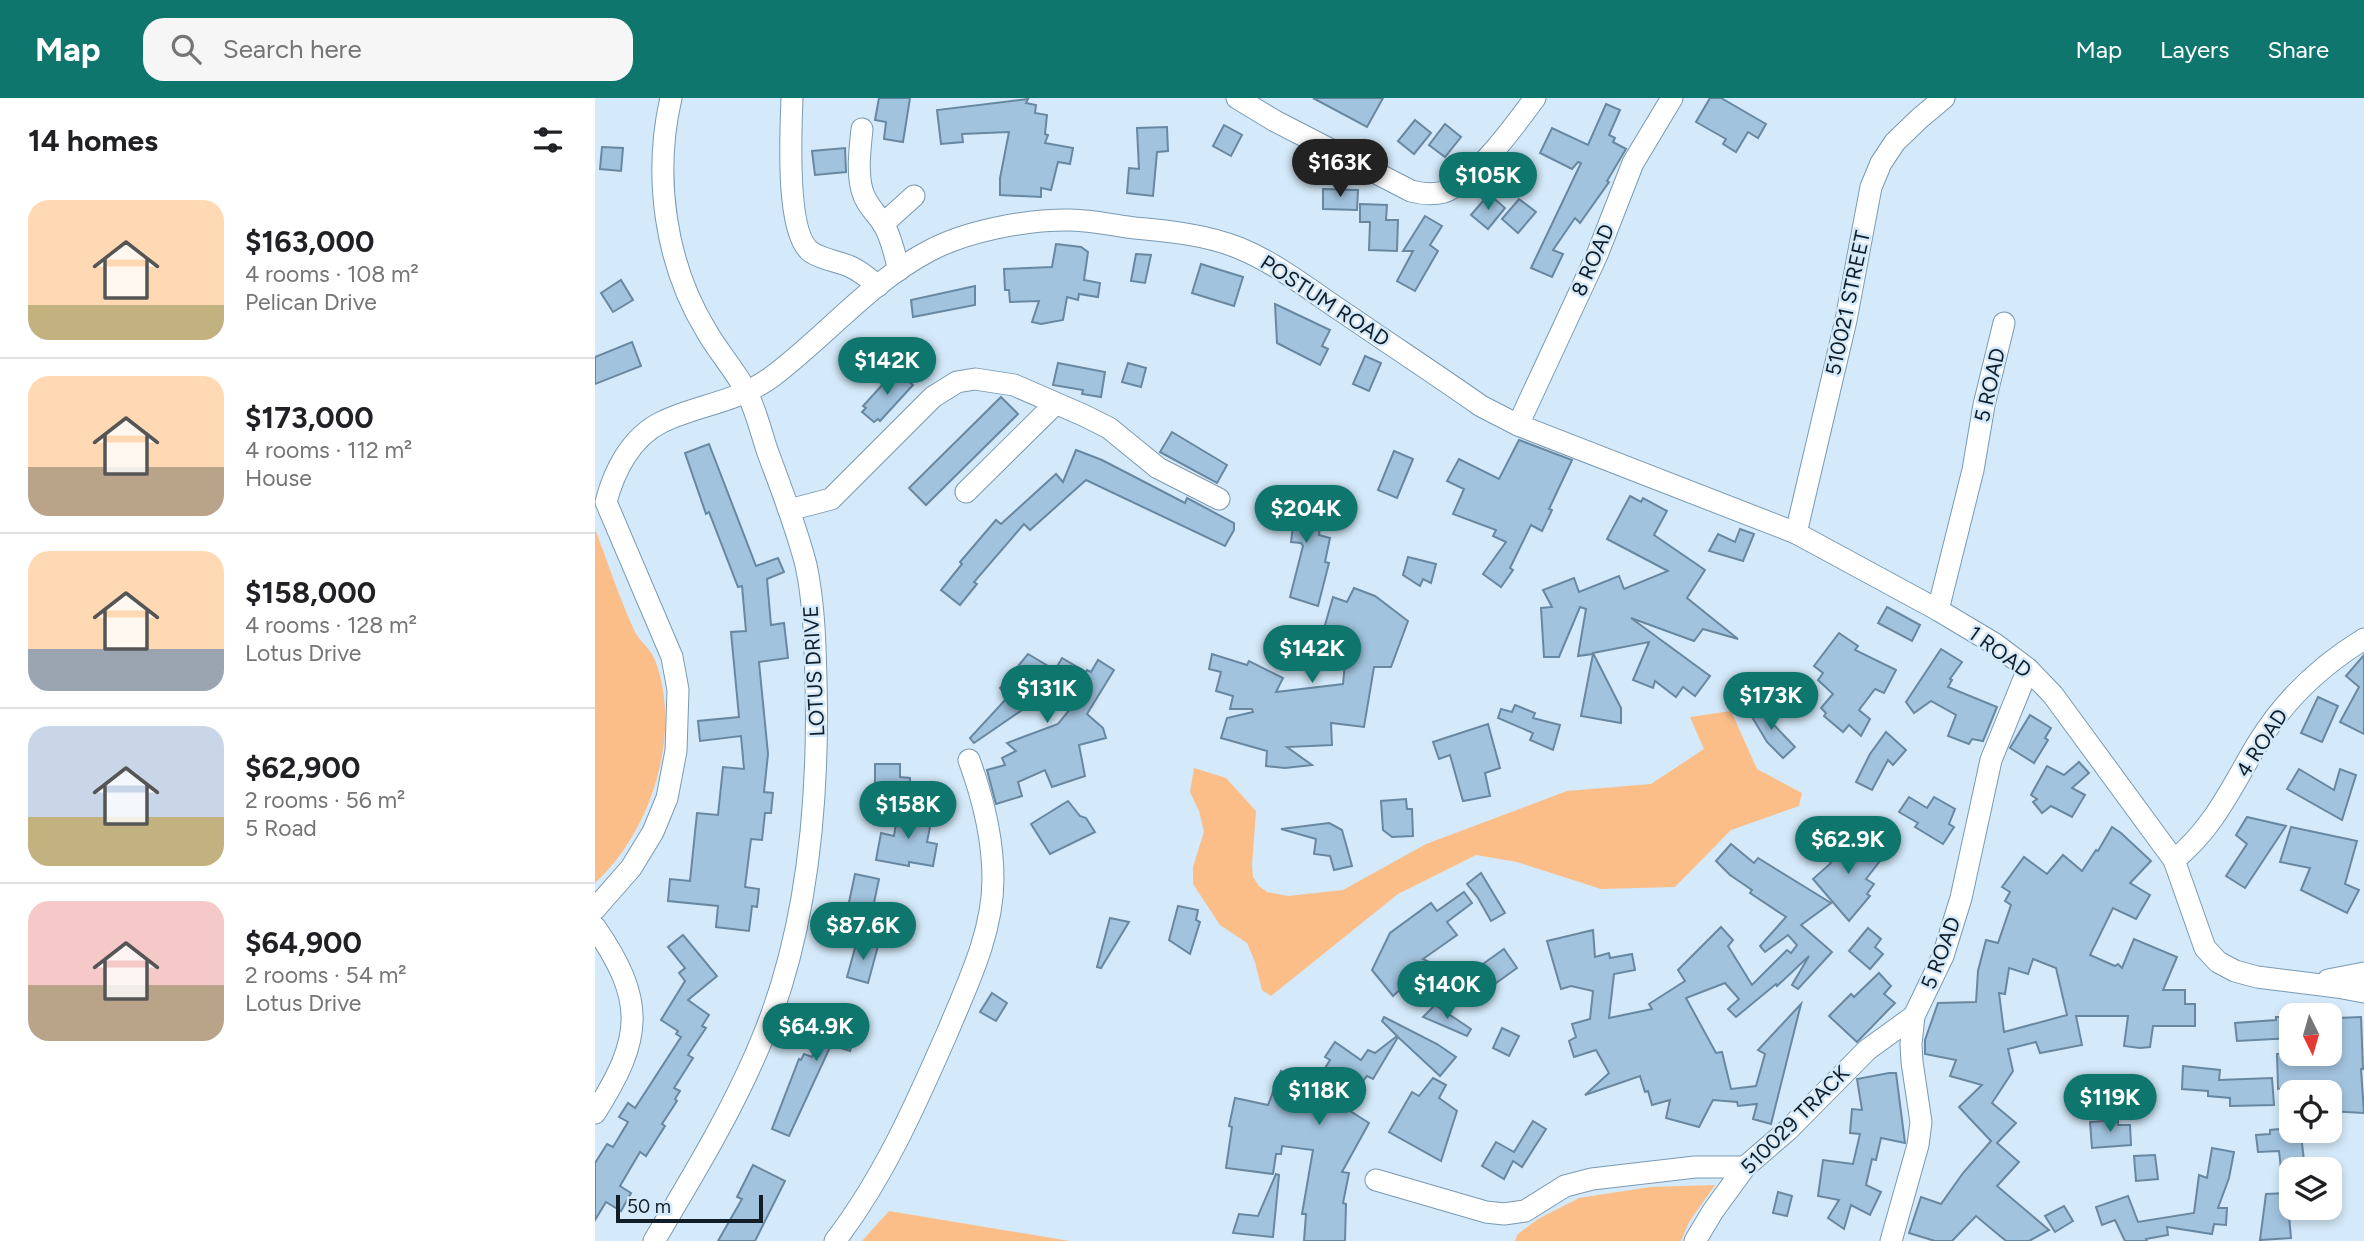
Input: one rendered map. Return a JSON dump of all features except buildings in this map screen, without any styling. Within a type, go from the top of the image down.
[{"type":"street","name":"LOTUS DRIVE","points":[[654,1241],[716,1133],[766,1031],[784,972],[803,893],[818,744],[814,619],[806,567],[789,510],[747,393],[706,331],[683,287],[668,233],[663,178],[671,98]]},
{"type":"street","points":[[792,98],[794,208],[803,244],[819,257],[862,272],[878,286]]},
{"type":"street","points":[[1237,98],[1275,121],[1411,191],[1423,194],[1441,193],[1454,188],[1470,175],[1496,148],[1535,98]]},
{"type":"street","name":"8 ROAD","points":[[1518,425],[1597,255],[1633,163],[1672,98]]},
{"type":"street","name":"510021 STREET","points":[[1796,533],[1846,320],[1871,187],[1881,163],[1895,142],[1944,98]]},
{"type":"street","points":[[862,129],[859,162],[862,189],[869,207],[883,224],[899,270]]},
{"type":"street","points":[[883,224],[914,196]]},
{"type":"street","name":"POSTUM ROAD","points":[[600,503],[626,454],[643,435],[661,422],[747,393],[773,377],[878,286],[931,250],[985,231],[1037,221],[1070,220],[1176,232],[1236,247],[1275,266],[1481,407],[1518,425]]},
{"type":"street","name":"5 ROAD","points":[[1938,610],[1973,470],[1984,405],[2004,323]]},
{"type":"street","points":[[789,510],[831,499],[933,397],[957,382],[975,379],[1014,386],[1109,428],[1158,468],[1219,499]]},
{"type":"street","points":[[966,492],[1055,404]]},
{"type":"street","name":"1 ROAD","points":[[1518,425],[1796,533],[1996,644],[2028,669],[2053,695],[2174,860],[2205,948],[2218,962],[2235,971],[2257,977],[2364,992]]},
{"type":"street","points":[[595,909],[631,868],[653,832],[667,799],[676,751],[678,690],[672,657],[600,503]]},
{"type":"street","name":"4 ROAD","points":[[2174,860],[2191,846],[2221,809],[2259,742],[2294,695],[2319,669],[2364,639]]},
{"type":"street","name":"5 ROAD","points":[[1891,1241],[1920,1134],[1921,1122],[1910,1044],[1914,1016],[1943,956],[1961,898],[1990,760],[2028,669]]},
{"type":"street","points":[[835,1241],[852,1219],[893,1152],[938,1054],[981,948],[988,922],[993,881],[992,856],[980,790],[969,760]]},
{"type":"street","points":[[595,927],[626,980],[632,1000],[633,1021],[627,1054],[613,1085],[595,1113]]},
{"type":"street","points":[[2312,984],[2364,973]]},
{"type":"street","name":"510029 TRACK","points":[[1695,1241],[1745,1167],[1789,1129],[1867,1050],[1914,1016]]},
{"type":"street","points":[[1376,1180],[1486,1212],[1504,1214],[1525,1211],[1565,1186],[1592,1179],[1695,1167],[1745,1167]]},
{"type":"shaded area","points":[[595,529],[634,630],[655,660],[663,688],[665,718],[663,749],[646,809],[615,862],[595,883]]},
{"type":"shaded area","points":[[1731,711],[1757,769],[1802,793],[1799,806],[1731,830],[1675,887],[1601,889],[1517,862],[1476,855],[1398,894],[1271,996],[1262,990],[1247,943],[1220,925],[1193,884],[1193,867],[1204,832],[1199,811],[1190,792],[1194,768],[1226,778],[1256,811],[1253,877],[1267,892],[1288,896],[1343,890],[1426,844],[1567,791],[1651,784],[1704,749],[1690,717]]},
{"type":"shaded area","points":[[1715,1185],[1689,1222],[1681,1241],[1515,1241],[1518,1234],[1538,1219],[1579,1198],[1650,1187]]},
{"type":"shaded area","points":[[889,1211],[1070,1241],[862,1241]]}]
